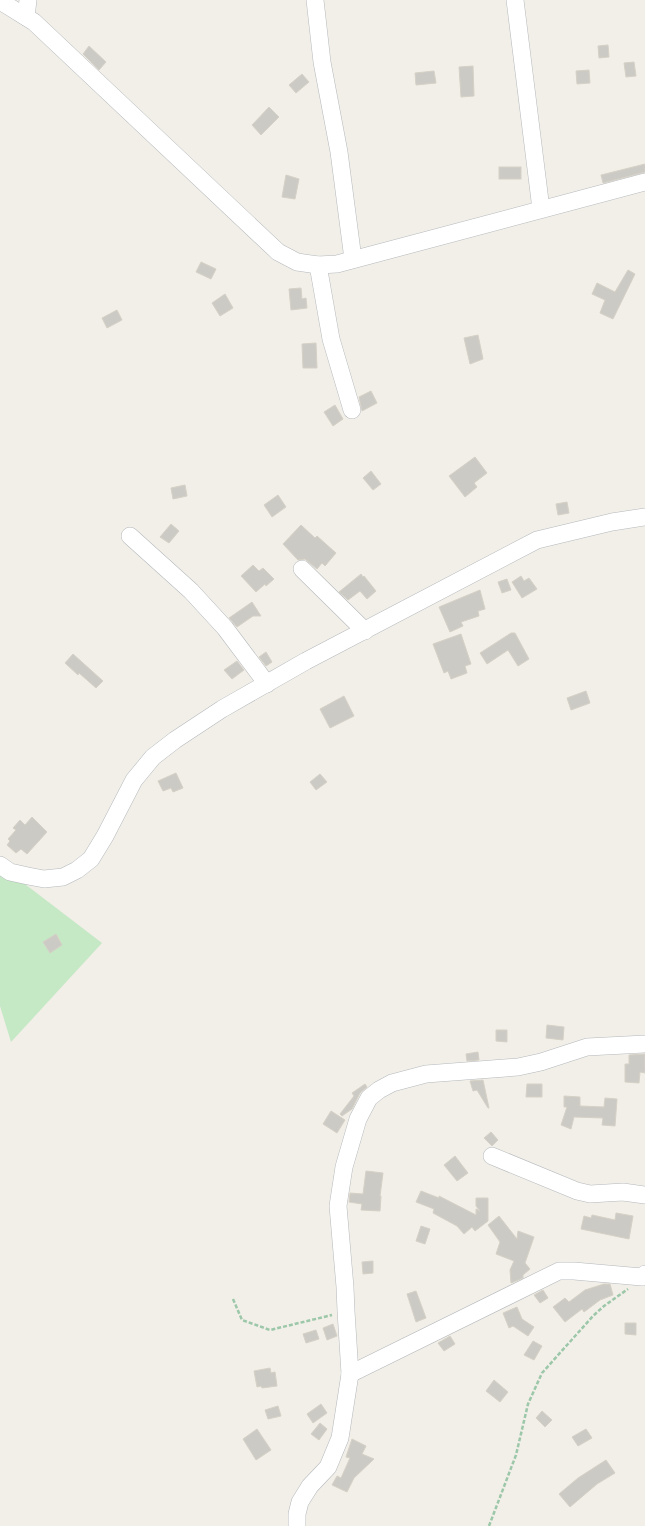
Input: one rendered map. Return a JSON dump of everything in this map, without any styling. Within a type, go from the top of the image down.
[{"type":"street","points":[[26,17],[28,0]]},
{"type":"street","points":[[315,0],[322,62],[339,152],[353,259]]},
{"type":"street","points":[[515,0],[541,209]]},
{"type":"street","points":[[0,1],[34,22],[278,252],[297,262],[318,265],[337,264],[645,182]]},
{"type":"street","points":[[318,265],[331,339],[352,410]]},
{"type":"street","points":[[0,865],[10,872],[44,879],[63,877],[77,870],[91,859],[105,836],[134,780],[153,757],[175,740],[222,709],[306,661],[537,540],[612,522],[645,517]]},
{"type":"street","points":[[130,536],[191,592],[225,628],[267,684]]},
{"type":"street","points":[[302,569],[365,631]]},
{"type":"street","points":[[297,1526],[297,1514],[300,1502],[310,1486],[328,1467],[334,1456],[340,1438],[350,1374],[345,1287],[338,1206],[344,1167],[358,1119],[369,1098],[379,1090],[392,1083],[426,1074],[518,1067],[541,1062],[587,1047],[645,1044]]},
{"type":"street","points":[[492,1156],[577,1191],[590,1194],[623,1192],[645,1195]]},
{"type":"street","points":[[350,1374],[559,1271],[643,1276]]},
{"type":"path","points":[[489,1526],[516,1455],[528,1404],[542,1373],[593,1316],[643,1276]]},
{"type":"path","points":[[232,1299],[242,1320],[270,1330],[317,1320],[346,1311]]},
{"type":"green space","points":[[0,865],[102,943],[11,1042],[0,1006]]},
{"type":"building","points":[[608,45],[609,57],[599,58],[598,46]]},
{"type":"building","points":[[89,46],[106,62],[99,70],[83,54]]},
{"type":"building","points":[[634,62],[636,76],[626,77],[624,63]]},
{"type":"building","points":[[473,66],[474,96],[461,97],[459,67]]},
{"type":"building","points":[[589,70],[590,83],[577,84],[576,71]]},
{"type":"building","points":[[434,71],[436,83],[416,85],[415,73]]},
{"type":"building","points":[[302,74],[309,82],[296,93],[289,85]]},
{"type":"building","points":[[269,107],[279,117],[261,135],[252,125]]},
{"type":"building","points":[[645,164],[645,172],[603,183],[601,175]]},
{"type":"building","points":[[499,167],[521,167],[521,179],[499,179]]},
{"type":"building","points":[[286,175],[299,179],[295,199],[282,197]]},
{"type":"building","points":[[201,262],[216,269],[211,279],[196,272]]},
{"type":"building","points":[[628,270],[635,274],[613,319],[600,313],[605,300],[592,294],[597,283],[615,292]]},
{"type":"building","points":[[301,288],[302,299],[306,298],[307,308],[291,310],[289,289]]},
{"type":"building","points":[[225,294],[233,308],[220,316],[212,303]]},
{"type":"building","points":[[117,310],[122,320],[107,328],[102,318]]},
{"type":"building","points":[[478,335],[483,359],[470,364],[464,338]]},
{"type":"building","points":[[316,343],[317,368],[303,368],[302,344]]},
{"type":"building","points":[[371,391],[377,403],[362,411],[359,397]]},
{"type":"building","points":[[335,405],[343,419],[333,426],[324,412]]},
{"type":"building","points":[[475,457],[487,473],[474,483],[477,487],[465,497],[449,476]]},
{"type":"building","points":[[371,471],[381,484],[373,490],[363,478]]},
{"type":"building","points":[[185,485],[187,496],[173,499],[171,488]]},
{"type":"building","points":[[278,495],[286,507],[272,517],[264,505]]},
{"type":"building","points":[[567,502],[569,513],[558,515],[556,504]]},
{"type":"building","points":[[171,524],[179,531],[169,543],[160,537]]},
{"type":"building","points":[[301,525],[315,538],[317,536],[336,553],[325,566],[322,563],[317,569],[305,559],[298,560],[283,544]]},
{"type":"building","points":[[253,565],[259,571],[263,568],[274,579],[266,586],[265,584],[256,592],[241,576]]},
{"type":"building","points":[[361,574],[376,591],[367,599],[360,591],[348,600],[339,592]]},
{"type":"building","points":[[521,576],[524,581],[529,578],[537,589],[522,598],[512,582]]},
{"type":"building","points":[[507,579],[511,590],[502,593],[498,582]]},
{"type":"building","points":[[480,590],[485,609],[478,611],[479,616],[461,622],[463,626],[450,632],[439,607]]},
{"type":"building","points":[[252,602],[261,616],[253,616],[237,627],[229,618]]},
{"type":"building","points":[[511,633],[515,633],[529,659],[518,666],[508,650],[487,664],[480,653]]},
{"type":"building","points":[[461,634],[471,664],[465,666],[467,673],[451,679],[448,671],[444,673],[433,644]]},
{"type":"building","points":[[266,652],[272,662],[266,666],[259,657]]},
{"type":"building","points":[[73,654],[103,681],[96,688],[65,663]]},
{"type":"building","points":[[237,661],[244,670],[232,679],[224,670]]},
{"type":"building","points":[[586,691],[590,703],[571,710],[567,698]]},
{"type":"building","points":[[344,696],[354,716],[330,728],[320,709]]},
{"type":"building","points":[[176,773],[183,788],[173,792],[171,788],[163,791],[158,781]]},
{"type":"building","points":[[320,774],[327,782],[316,790],[310,782]]},
{"type":"building","points":[[32,817],[47,832],[27,854],[21,849],[16,853],[7,845],[10,841],[8,839],[16,830],[13,828],[20,820],[25,825]]},
{"type":"building","points":[[56,934],[62,945],[50,953],[43,942]]},
{"type":"building","points":[[547,1025],[564,1027],[563,1040],[546,1038]]},
{"type":"building","points":[[496,1030],[507,1030],[507,1042],[496,1041]]},
{"type":"building","points":[[478,1052],[479,1060],[467,1061],[466,1054]]},
{"type":"building","points":[[645,1054],[645,1073],[640,1072],[639,1083],[625,1082],[625,1064],[629,1064],[629,1055]]},
{"type":"building","points":[[483,1080],[489,1108],[477,1090],[473,1091],[470,1081]]},
{"type":"building","points":[[365,1084],[367,1087],[360,1093],[352,1109],[342,1116],[340,1114],[354,1096],[352,1093]]},
{"type":"building","points":[[527,1084],[542,1084],[542,1097],[526,1097]]},
{"type":"building","points":[[564,1096],[580,1097],[580,1106],[604,1107],[605,1098],[617,1099],[615,1126],[602,1125],[603,1118],[574,1117],[571,1129],[561,1125],[567,1107],[564,1107]]},
{"type":"building","points":[[331,1111],[345,1120],[337,1133],[323,1124]]},
{"type":"building","points":[[491,1132],[498,1140],[492,1146],[484,1138]]},
{"type":"building","points":[[455,1156],[468,1173],[457,1181],[444,1165]]},
{"type":"building","points":[[366,1171],[383,1173],[380,1211],[361,1210],[362,1204],[349,1202],[350,1193],[363,1194]]},
{"type":"building","points":[[421,1191],[439,1198],[439,1196],[476,1215],[476,1209],[480,1211],[476,1206],[476,1198],[488,1198],[488,1221],[475,1231],[472,1227],[464,1234],[457,1226],[433,1213],[434,1209],[416,1202]]},
{"type":"building","points":[[616,1213],[633,1216],[629,1239],[581,1229],[584,1216],[591,1218],[592,1215],[615,1220]]},
{"type":"building","points":[[499,1216],[517,1239],[518,1231],[534,1237],[525,1263],[530,1269],[523,1275],[523,1278],[511,1283],[510,1270],[514,1261],[496,1254],[500,1242],[488,1225]]},
{"type":"building","points":[[421,1226],[430,1229],[425,1244],[416,1241]]},
{"type":"building","points":[[373,1261],[373,1273],[363,1274],[362,1262]]},
{"type":"building","points":[[604,1284],[610,1284],[613,1295],[600,1300],[584,1312],[582,1309],[565,1322],[553,1307],[565,1298],[569,1302],[585,1290]]},
{"type":"building","points":[[543,1290],[548,1298],[540,1303],[534,1295]]},
{"type":"building","points":[[416,1291],[426,1318],[416,1322],[407,1294]]},
{"type":"building","points":[[517,1307],[522,1319],[534,1327],[528,1336],[513,1326],[509,1328],[503,1313]]},
{"type":"building","points":[[625,1323],[636,1323],[636,1335],[625,1334]]},
{"type":"building","points":[[333,1324],[337,1336],[327,1340],[323,1328]]},
{"type":"building","points":[[316,1330],[319,1339],[306,1343],[303,1334]]},
{"type":"building","points":[[450,1336],[455,1344],[444,1351],[438,1343]]},
{"type":"building","points":[[533,1341],[542,1346],[534,1360],[524,1355]]},
{"type":"building","points":[[270,1368],[271,1373],[275,1372],[277,1386],[262,1388],[261,1386],[257,1387],[254,1371]]},
{"type":"building","points":[[494,1380],[508,1392],[500,1402],[486,1391]]},
{"type":"building","points":[[321,1404],[327,1413],[313,1423],[307,1414]]},
{"type":"building","points":[[278,1406],[281,1416],[268,1419],[265,1410]]},
{"type":"building","points":[[542,1411],[552,1420],[545,1427],[536,1418]]},
{"type":"building","points":[[320,1423],[327,1429],[319,1440],[311,1434]]},
{"type":"building","points":[[257,1429],[271,1450],[256,1460],[243,1439]]},
{"type":"building","points":[[586,1429],[592,1438],[578,1446],[572,1437]]},
{"type":"building","points":[[352,1439],[366,1446],[362,1454],[374,1459],[354,1478],[347,1492],[332,1485],[337,1476],[341,1478],[350,1458],[346,1457]]},
{"type":"building","points":[[606,1460],[615,1473],[597,1484],[570,1507],[559,1494],[578,1478]]}]
